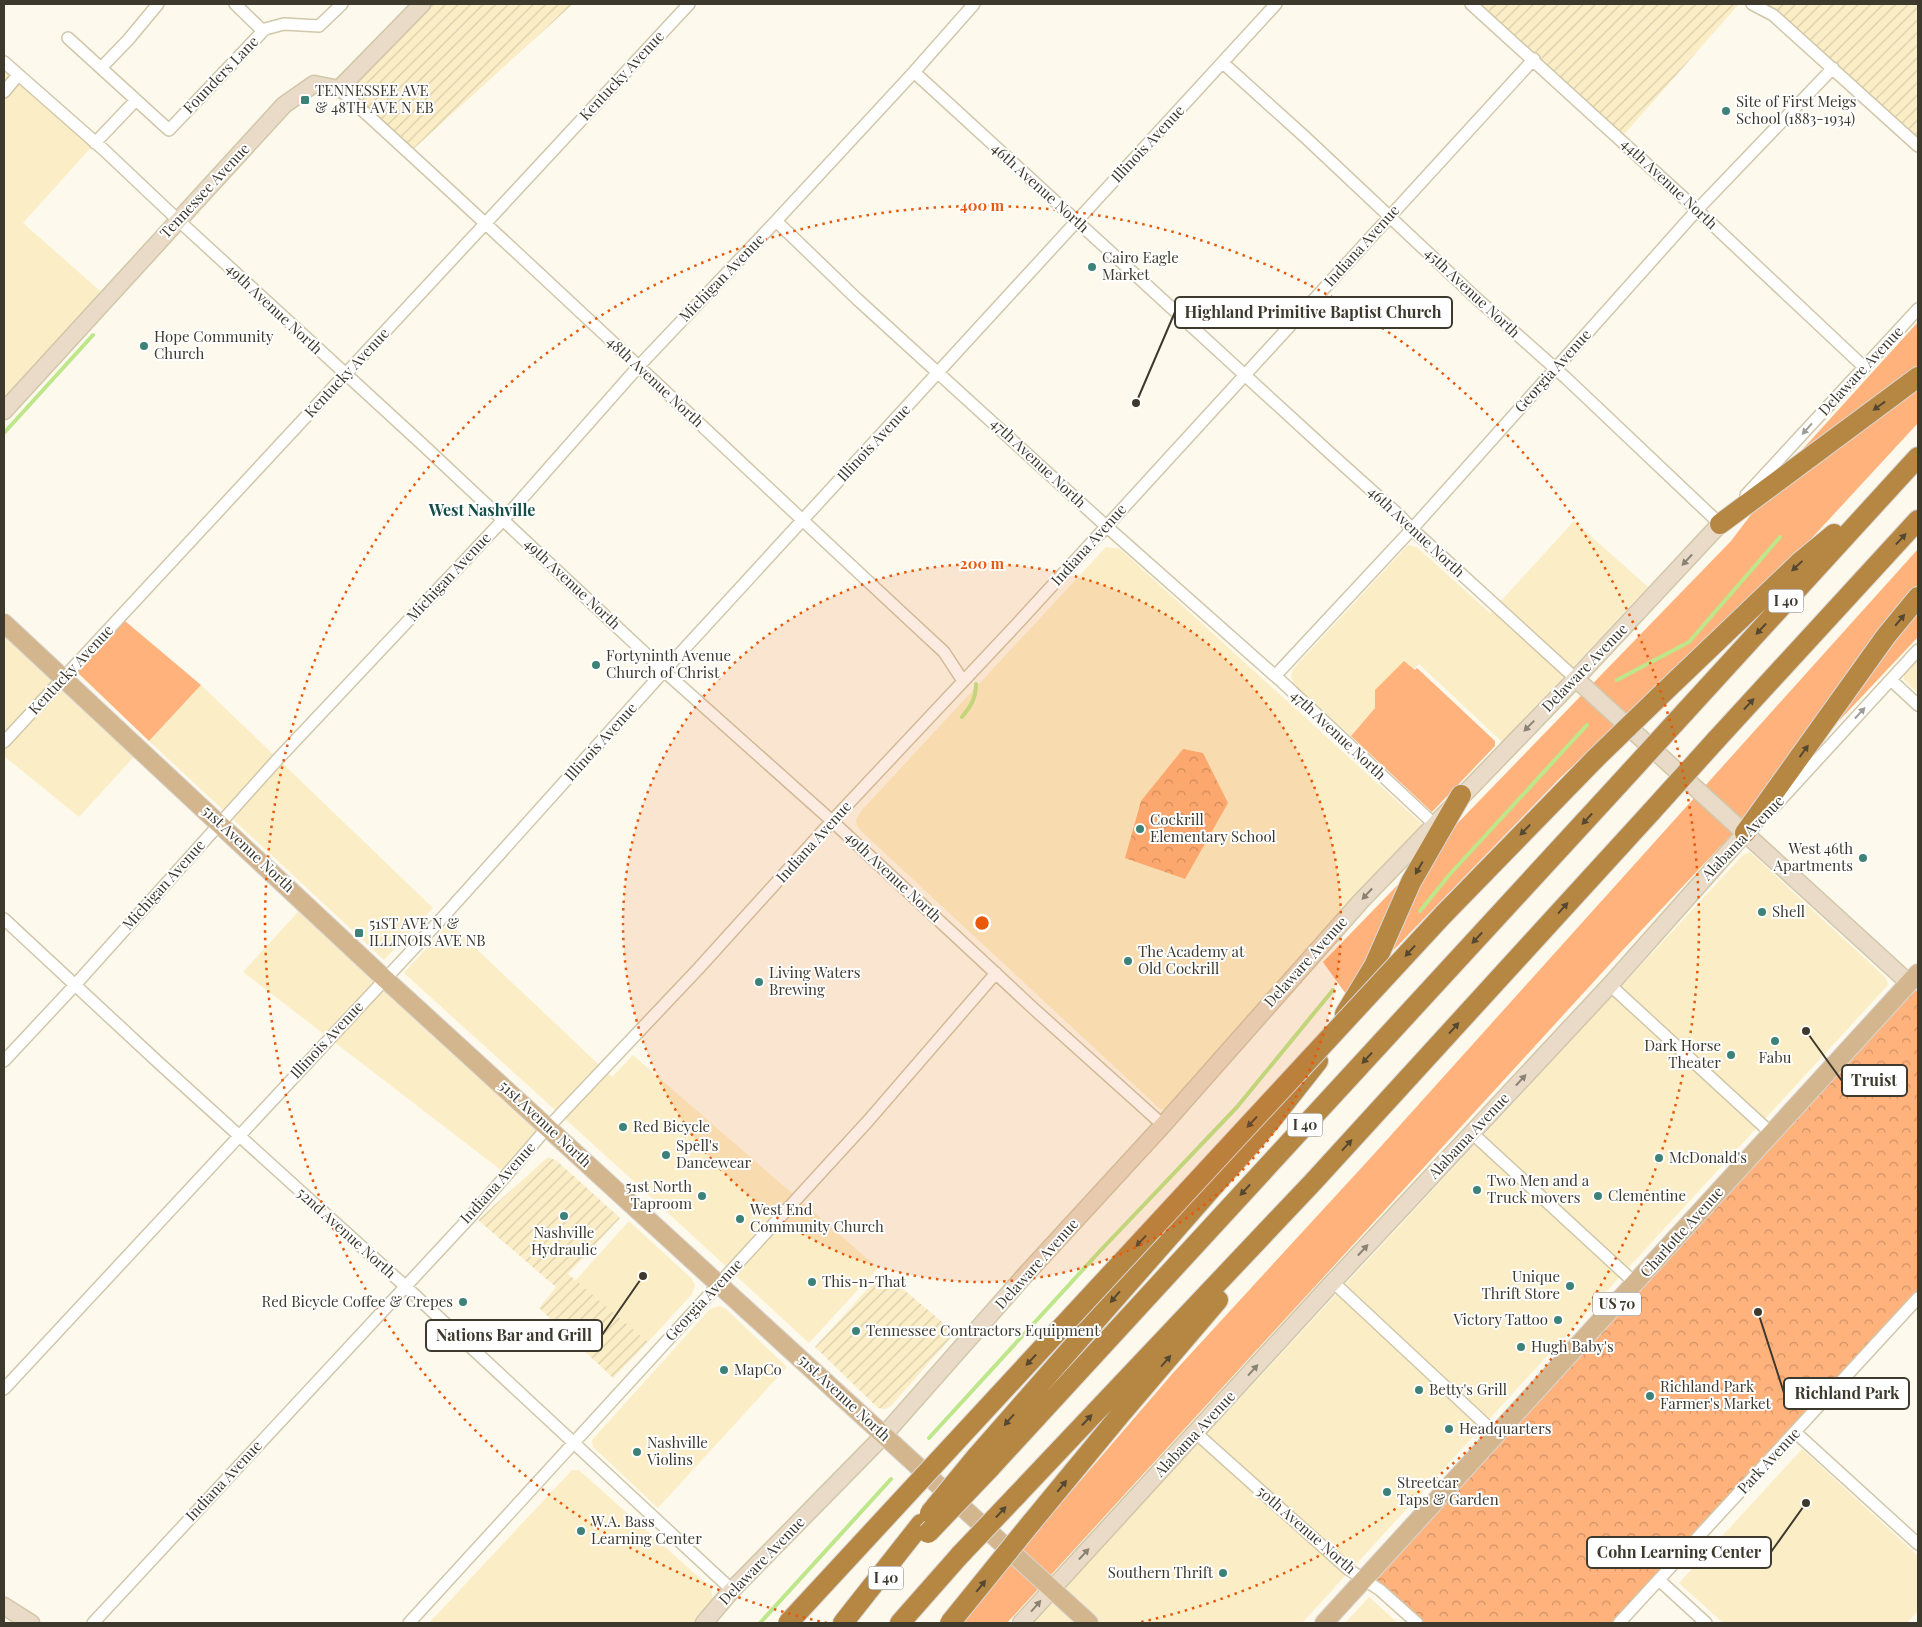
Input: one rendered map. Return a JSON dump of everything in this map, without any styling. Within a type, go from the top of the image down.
[{"type":"highway","points":[[1720,524],[1918,377]]},
{"type":"highway","name":"I 40","points":[[844,1623],[983,1462],[1620,783],[1918,458]]},
{"type":"highway","points":[[788,1623],[1443,915],[1596,758],[1800,562],[1888,490]]},
{"type":"highway","name":"I 40","points":[[900,1623],[960,1555],[1314,1181],[1918,520]]},
{"type":"highway","points":[[1745,833],[1886,636],[1918,597]]},
{"type":"highway","points":[[983,1462],[1270,1122],[1315,1065],[1374,966],[1411,882],[1462,796]]},
{"type":"highway","points":[[950,1623],[1314,1181]]},
{"type":"main road","points":[[339,89],[416,6]]},
{"type":"main road","name":"Tennessee Avenue","points":[[4,411],[284,104],[314,84],[339,89]]},
{"type":"main road","name":"Delaware Avenue","points":[[704,1623],[732,1590],[884,1435],[1027,1273],[1163,1125],[1298,970],[1434,824],[1576,679],[1720,524]]},
{"type":"main road","name":"51st Avenue North","points":[[4,623],[384,978],[1089,1623]]},
{"type":"main road","name":"46th Avenue North","points":[[1576,679],[1745,833],[1915,982]]},
{"type":"main road","name":"Alabama Avenue","points":[[1021,1623],[1333,1282],[1610,985],[1745,833]]},
{"type":"main road","name":"Charlotte Avenue","points":[[1324,1623],[1771,1133],[1915,982]]},
{"type":"main road","points":[[4,1606],[31,1623]]},
{"type":"street","points":[[101,68],[128,40],[158,4]]},
{"type":"street","points":[[235,4],[263,32]]},
{"type":"street","name":"Founders Lane","points":[[68,38],[169,130],[263,32],[284,24],[319,26],[342,4]]},
{"type":"street","name":"Kentucky Avenue","points":[[4,742],[689,4]]},
{"type":"street","name":"Michigan Avenue","points":[[4,1061],[220,823],[503,520],[638,367],[914,72],[974,4]]},
{"type":"street","name":"Illinois Avenue","points":[[4,1389],[384,978],[443,917],[664,670],[1276,4]]},
{"type":"street","name":"44th Avenue North","points":[[1471,4],[1534,59],[1864,367]]},
{"type":"street","points":[[1752,4],[1773,15],[1918,146]]},
{"type":"street","name":"Indiana Avenue","points":[[93,1623],[472,1215],[548,1128],[748,915],[832,821],[1106,526],[1534,59]]},
{"type":"street","name":"49th Avenue North","points":[[4,62],[95,142],[664,670],[832,821],[996,974],[1163,1125]]},
{"type":"street","name":"45th Avenue North","points":[[1223,63],[1390,216],[1475,297],[1555,368],[1720,524]]},
{"type":"street","name":"Georgia Avenue","points":[[1274,676],[1412,529],[1697,210],[1833,68]]},
{"type":"street","name":"46th Avenue North","points":[[914,72],[1576,679]]},
{"type":"street","points":[[4,92],[18,75]]},
{"type":"street","name":"48th Avenue North","points":[[339,89],[486,223],[944,652],[963,681]]},
{"type":"street","points":[[95,142],[136,100]]},
{"type":"street","name":"47th Avenue North","points":[[776,221],[858,299],[1106,526],[1274,676],[1434,824]]},
{"type":"street","name":"Delaware Avenue","points":[[1720,524],[1918,310]]},
{"type":"street","name":"Alabama Avenue","points":[[1745,833],[1767,815],[1918,650]]},
{"type":"street","points":[[1891,680],[1918,705]]},
{"type":"street","name":"52nd Avenue North","points":[[4,919],[405,1286],[732,1590]]},
{"type":"street","name":"Georgia Avenue","points":[[409,1623],[868,1121],[971,1000],[996,974]]},
{"type":"street","points":[[1610,985],[1771,1133]]},
{"type":"street","points":[[1472,1132],[1636,1283]]},
{"type":"street","points":[[1333,1282],[1497,1435]]},
{"type":"street","name":"Park Avenue","points":[[1619,1623],[1918,1298]]},
{"type":"street","points":[[1795,1432],[1918,1544]]},
{"type":"street","name":"50th Avenue North","points":[[1196,1433],[1348,1569],[1380,1590],[1418,1623]]},
{"type":"street","points":[[1659,1580],[1706,1623]]},
{"type":"shaded area","points":[[416,4],[573,4],[409,153],[339,89]]},
{"type":"shaded area","points":[[1472,4],[1739,4],[1620,139]]},
{"type":"shaded area","points":[[1749,4],[1918,4],[1918,146],[1833,68]]},
{"type":"shaded area","points":[[4,69],[95,143],[23,223],[107,297],[4,409]]},
{"type":"shaded area","points":[[1574,521],[1648,587],[1502,742],[1419,664],[1375,708],[1351,736],[1294,685],[1291,676],[1293,669],[1408,545],[1417,547],[1490,613]]},
{"type":"shaded area","name":"Cockrill Elementary School","points":[[1106,547],[1120,549],[1422,825],[1169,1107],[1161,1110],[862,832],[857,826],[856,820],[861,811]]},
{"type":"shaded area","points":[[4,625],[141,749],[79,817],[4,756]]},
{"type":"shaded area","points":[[1918,657],[1918,693],[1904,680],[1904,673]]},
{"type":"shaded area","points":[[201,685],[433,908],[384,960],[149,741]]},
{"type":"shaded area","points":[[1750,852],[1886,978],[1888,985],[1302,1623],[1032,1623],[1743,855]]},
{"type":"shaded area","points":[[306,903],[548,1127],[506,1174],[243,972]]},
{"type":"shaded area","points":[[449,923],[612,1077],[633,1055],[878,1268],[809,1343],[404,973]]},
{"type":"shaded area","points":[[548,1157],[557,1161],[620,1218],[568,1274],[648,1342],[613,1378],[539,1308],[556,1287],[478,1220]]},
{"type":"shaded area","points":[[629,1221],[691,1278],[695,1285],[692,1294],[648,1342],[575,1281]]},
{"type":"shaded area","points":[[883,1272],[955,1333],[891,1406],[885,1409],[878,1408],[815,1347]]},
{"type":"shaded area","points":[[720,1306],[726,1309],[787,1367],[658,1508],[593,1447],[592,1440],[710,1309]]},
{"type":"shaded area","points":[[1802,1449],[1918,1556],[1918,1611],[1907,1623],[1723,1623],[1679,1583]]},
{"type":"shaded area","name":"W.A. Bass Learning Center","points":[[572,1470],[579,1470],[711,1588],[713,1601],[694,1623],[429,1623]]},
{"type":"shaded area","points":[[1369,1597],[1398,1623],[1345,1623]]},
{"type":"green space","points":[[1918,322],[1918,423],[1786,566],[1562,776],[1348,997],[1323,962],[1731,541],[1791,462]]},
{"type":"green space","points":[[1918,549],[1918,637],[1620,953],[1007,1623],[958,1623],[1173,1373],[1375,1153]]},
{"type":"green space","points":[[125,621],[201,685],[149,741],[77,672]]},
{"type":"green space","points":[[1404,661],[1415,670],[1417,668],[1495,741],[1495,746],[1432,812],[1351,736],[1375,708],[1375,690]]},
{"type":"green space","points":[[1183,749],[1203,753],[1228,803],[1185,879],[1125,858],[1141,801]]},
{"type":"green space","points":[[1909,983],[1918,992],[1918,1298],[1619,1623],[1417,1623],[1364,1579]]},
{"type":"waterway","points":[[4,433],[93,335]]},
{"type":"waterway","points":[[1617,680],[1689,642],[1780,537]]},
{"type":"waterway","points":[[962,717],[972,702],[976,684]]},
{"type":"waterway","points":[[1420,911],[1450,874],[1587,725]]},
{"type":"waterway","points":[[929,1438],[1100,1251],[1237,1107],[1333,990]]},
{"type":"waterway","points":[[760,1623],[891,1479]]},
{"type":"place","name":"TENNESSEE AVE & 48TH AVE N EB","points":[[305,100]]},
{"type":"place","name":"Site of First Meigs School (1883-1934)","points":[[1726,111]]},
{"type":"place","name":"Cairo Eagle Market","points":[[1092,267]]},
{"type":"place","name":"Hope Community Church","points":[[144,346]]},
{"type":"place","name":"Highland Primitive Baptist Church","points":[[1136,403]]},
{"type":"place","name":"Fortyninth Avenue Church of Christ","points":[[596,665]]},
{"type":"place","name":"Cockrill Elementary School","points":[[1140,829]]},
{"type":"place","name":"West 46th Apartments","points":[[1863,858]]},
{"type":"place","name":"Shell","points":[[1762,912]]},
{"type":"place","name":"51ST AVE N & ILLINOIS AVE NB","points":[[359,933]]},
{"type":"place","name":"The Academy at Old Cockrill","points":[[1128,961]]},
{"type":"place","name":"Living Waters Brewing","points":[[759,982]]},
{"type":"place","name":"Truist","points":[[1806,1031]]},
{"type":"place","name":"Fabu","points":[[1775,1041]]},
{"type":"place","name":"Dark Horse Theater","points":[[1731,1055]]},
{"type":"place","name":"Red Bicycle","points":[[623,1127]]},
{"type":"place","name":"Spell's Dancewear","points":[[666,1155]]},
{"type":"place","name":"McDonald's","points":[[1659,1158]]},
{"type":"place","name":"Two Men and a Truck movers","points":[[1477,1190]]},
{"type":"place","name":"51st North Taproom","points":[[702,1196]]},
{"type":"place","name":"Clementine","points":[[1598,1196]]},
{"type":"place","name":"Nashville Hydraulic","points":[[564,1216]]},
{"type":"place","name":"West End Community Church","points":[[740,1219]]},
{"type":"place","name":"Nations Bar and Grill","points":[[643,1276]]},
{"type":"place","name":"This-n-That","points":[[812,1282]]},
{"type":"place","name":"Unique Thrift Store","points":[[1570,1286]]},
{"type":"place","name":"Red Bicycle Coffee & Crepes","points":[[463,1302]]},
{"type":"place","name":"Richland Park","points":[[1758,1312]]},
{"type":"place","name":"Victory Tattoo","points":[[1558,1320]]},
{"type":"place","name":"Tennessee Contractors Equipment","points":[[856,1331]]},
{"type":"place","name":"Hugh Baby's","points":[[1521,1347]]},
{"type":"place","name":"MapCo","points":[[724,1370]]},
{"type":"place","name":"Betty's Grill","points":[[1419,1390]]},
{"type":"place","name":"Richland Park Farmer's Market","points":[[1650,1396]]},
{"type":"place","name":"Headquarters","points":[[1449,1429]]},
{"type":"place","name":"Nashville Violins","points":[[637,1452]]},
{"type":"place","name":"Streetcar Taps & Garden","points":[[1387,1492]]},
{"type":"place","name":"Cohn Learning Center","points":[[1806,1503]]},
{"type":"place","name":"W.A. Bass Learning Center","points":[[581,1531]]},
{"type":"place","name":"Southern Thrift","points":[[1223,1573]]},
{"type":"district","name":"West Nashville","points":[[482,510]]}]
